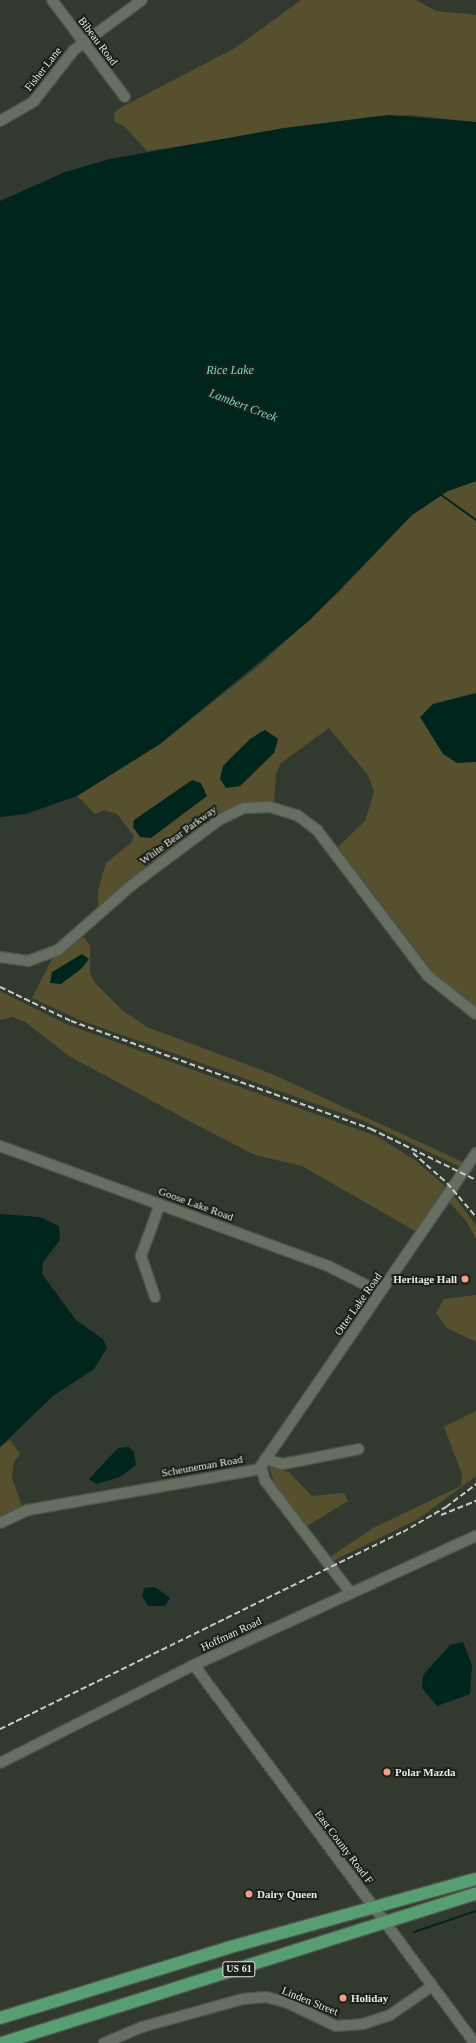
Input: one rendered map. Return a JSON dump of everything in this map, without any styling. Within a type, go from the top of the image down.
[{"type":"main road","name":"US 61","points":[[0,2018],[372,1906],[476,1879]]},
{"type":"main road","name":"US 61","points":[[2,2043],[476,1894]]},
{"type":"street","name":"Bibeau Road","points":[[52,0],[125,97]]},
{"type":"street","name":"Fisher Lane","points":[[0,121],[43,93],[62,63],[84,43],[142,0]]},
{"type":"street","name":"White Bear Parkway","points":[[0,957],[28,961],[58,950],[136,882],[218,820],[244,808],[270,807],[295,814],[317,830],[428,976],[476,1014]]},
{"type":"street","name":"Goose Lake Road","points":[[0,1146],[328,1266],[380,1292]]},
{"type":"street","name":"Otter Lake Road","points":[[260,1469],[265,1459],[476,1153]]},
{"type":"street","points":[[155,1297],[141,1256],[160,1204]]},
{"type":"street","points":[[265,1459],[282,1464],[359,1449]]},
{"type":"street","points":[[260,1469],[265,1481],[350,1592]]},
{"type":"street","name":"Scheuneman Road","points":[[0,1523],[28,1510],[260,1469]]},
{"type":"street","name":"Hoffman Road","points":[[0,1763],[194,1665],[350,1592],[476,1536]]},
{"type":"street","name":"East County Road F","points":[[194,1665],[475,2043]]},
{"type":"street","name":"Linden Street","points":[[104,2043],[142,2026],[243,1999],[266,1997],[288,2003],[336,2026],[363,2024],[390,2015],[432,1986]]},
{"type":"shaded area","points":[[301,0],[416,0],[436,11],[476,15],[476,122],[412,115],[368,117],[147,151],[124,126],[115,122],[114,114],[118,109],[235,48]]},
{"type":"shaded area","points":[[476,481],[476,1007],[433,972],[338,847],[365,821],[374,792],[368,775],[329,728],[281,763],[276,774],[274,802],[247,802],[218,813],[132,878],[98,908],[98,891],[106,863],[132,842],[134,836],[117,814],[104,810],[95,814],[77,796],[160,744],[262,663],[339,592],[412,515],[448,491]],"holes":[[[261,731],[277,737],[274,753],[220,773],[231,757]]]},
{"type":"shaded area","points":[[84,937],[90,946],[90,973],[95,983],[122,1010],[147,1027],[272,1074],[463,1162],[460,1167],[364,1121],[80,1020],[32,998],[52,959]]},
{"type":"shaded area","points":[[0,991],[66,1024],[376,1136],[415,1160],[446,1187],[415,1231],[302,1166],[255,1155],[195,1124],[69,1056],[25,1022],[13,1017],[0,1020]]},
{"type":"shaded area","points":[[454,1196],[476,1225],[476,1239],[467,1222],[449,1202]]},
{"type":"shaded area","points":[[476,1295],[476,1342],[447,1328],[436,1313],[444,1299]]},
{"type":"shaded area","points":[[476,1411],[476,1476],[418,1519],[333,1561],[330,1557],[373,1528],[461,1486],[462,1474],[444,1427]]},
{"type":"shaded area","points":[[10,1440],[20,1454],[14,1462],[12,1477],[23,1510],[0,1518],[0,1447]]},
{"type":"shaded area","points":[[269,1467],[289,1472],[312,1496],[344,1493],[348,1501],[307,1526],[274,1483]]},
{"type":"water","name":"Rice Lake","points":[[389,115],[476,122],[476,481],[448,491],[412,515],[310,620],[160,744],[77,796],[26,814],[0,817],[0,201],[65,172],[110,159],[284,128]]},
{"type":"water","points":[[476,693],[476,762],[457,763],[443,754],[420,717],[433,704]]},
{"type":"water","points":[[265,730],[278,739],[274,753],[240,786],[226,788],[220,779],[223,766],[250,739]]},
{"type":"water","points":[[192,780],[201,783],[207,796],[151,838],[140,837],[133,827],[134,820]]},
{"type":"water","points":[[82,954],[89,959],[81,969],[61,984],[50,983],[52,972]]},
{"type":"water","points":[[0,1214],[40,1217],[59,1226],[60,1240],[43,1262],[42,1274],[76,1320],[103,1339],[107,1348],[94,1369],[53,1396],[0,1447]]},
{"type":"water","points":[[129,1447],[134,1452],[136,1465],[120,1477],[96,1484],[89,1479],[118,1448]]},
{"type":"water","points":[[155,1587],[170,1598],[165,1606],[148,1606],[142,1596],[144,1588]]},
{"type":"water","points":[[463,1642],[472,1665],[470,1694],[437,1706],[422,1688],[423,1675],[450,1645]]},
{"type":"waterway","name":"Lambert Creek","points":[[440,494],[476,520]]},
{"type":"waterway","points":[[414,1932],[476,1911]]},
{"type":"railway","points":[[0,987],[71,1021],[371,1129],[476,1180]]},
{"type":"railway","points":[[413,1153],[447,1183],[476,1217]]},
{"type":"railway","points":[[0,1729],[403,1532],[446,1507],[476,1484]]},
{"type":"railway","points":[[441,1515],[476,1501]]},
{"type":"place","name":"Heritage Hall","points":[[465,1279]]},
{"type":"place","name":"Polar Mazda","points":[[387,1772]]},
{"type":"place","name":"Dairy Queen","points":[[249,1894]]},
{"type":"place","name":"Holiday","points":[[343,1998]]}]
